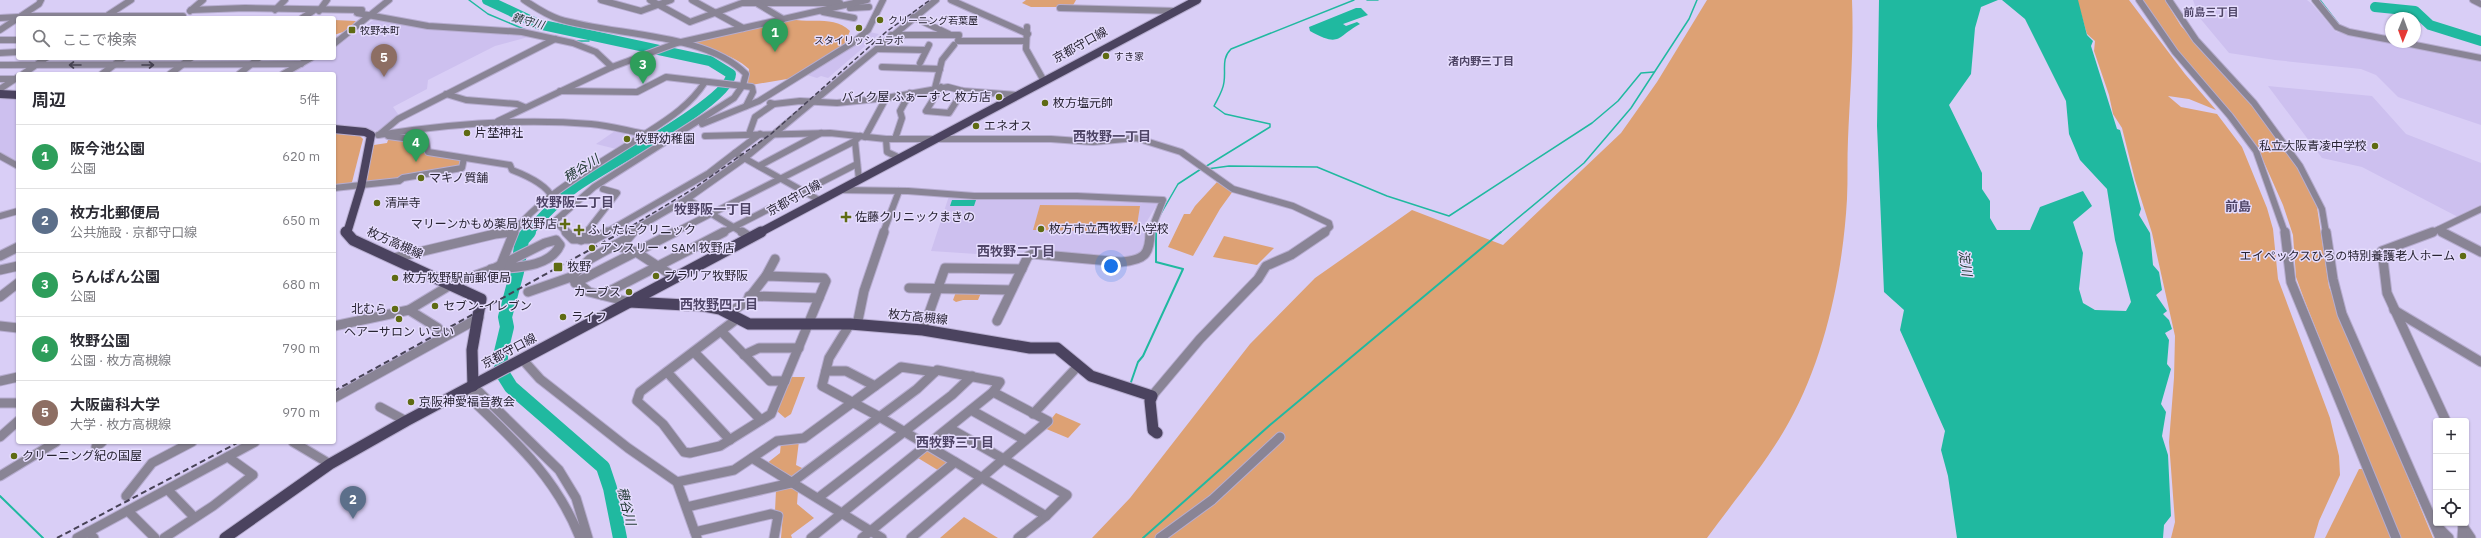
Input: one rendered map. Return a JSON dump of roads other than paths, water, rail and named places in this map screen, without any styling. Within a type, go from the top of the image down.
[{"type":"main road","name":"京都守口線","points":[[225,538],[330,464],[406,421],[1197,0]]},
{"type":"main road","points":[[0,94],[16,95]]},
{"type":"main road","points":[[336,129],[375,135]]},
{"type":"main road","name":"枚方高槻線","points":[[375,135],[361,187],[346,232],[354,240],[452,284],[481,299],[479,318],[472,350],[473,386]]},
{"type":"main road","name":"枚方高槻線","points":[[630,302],[704,306],[728,313],[749,324],[854,325],[923,330],[1030,348],[1057,348],[1064,351],[1078,366],[1091,376],[1152,396]]},
{"type":"main road","points":[[1152,396],[1150,401],[1153,430],[1157,433]]},
{"type":"street","points":[[21,16],[39,4],[42,0]]},
{"type":"street","points":[[107,16],[131,0]]},
{"type":"street","points":[[182,16],[203,0]]},
{"type":"street","points":[[275,10],[285,0]]},
{"type":"street","points":[[306,16],[316,11],[327,0]]},
{"type":"street","points":[[336,43],[373,15],[390,0]]},
{"type":"street","points":[[524,0],[546,15],[562,20],[620,30],[677,43],[738,64],[746,74],[743,85],[734,98],[720,109],[616,172],[576,201],[555,221],[572,239],[594,239],[655,207],[735,153],[760,134]]},
{"type":"street","points":[[601,0],[635,11],[671,0]]},
{"type":"street","points":[[650,0],[690,22],[742,3],[855,3]]},
{"type":"street","points":[[692,0],[743,28]]},
{"type":"street","points":[[498,121],[559,90],[612,67],[677,43],[867,0]]},
{"type":"street","points":[[375,135],[450,124],[498,121],[593,124],[672,137],[759,101],[862,36],[868,30],[883,0]]},
{"type":"street","points":[[573,280],[590,259],[628,238],[637,228],[687,199],[745,158],[814,103],[877,49],[891,34],[936,0]]},
{"type":"street","points":[[951,0],[1028,30],[1026,42],[1028,53],[1044,81]]},
{"type":"street","points":[[1077,8],[1079,0]]},
{"type":"street","points":[[2139,0],[2175,52],[2230,116],[2256,151],[2285,229],[2291,282],[2396,538]]},
{"type":"street","points":[[2169,0],[2196,40],[2254,103],[2300,166],[2313,188],[2322,209],[2333,279],[2342,314],[2433,522]]},
{"type":"street","points":[[2315,0],[2337,27],[2349,32],[2385,39]]},
{"type":"street","points":[[2473,0],[2481,4]]},
{"type":"street","points":[[757,3],[783,19]]},
{"type":"street","points":[[838,7],[869,7]]},
{"type":"street","points":[[1060,8],[1137,7],[1176,11]]},
{"type":"street","points":[[191,10],[316,11],[379,9]]},
{"type":"street","points":[[358,10],[357,13],[428,26],[511,31],[574,43],[596,52],[612,67]]},
{"type":"street","points":[[816,12],[854,18]]},
{"type":"street","points":[[0,18],[16,17]]},
{"type":"street","points":[[913,17],[951,35]]},
{"type":"street","points":[[0,30],[16,20]]},
{"type":"street","points":[[891,34],[959,35],[958,41],[1026,42]]},
{"type":"street","points":[[375,135],[398,120],[446,94],[555,39]]},
{"type":"street","points":[[0,40],[16,40]]},
{"type":"street","points":[[954,45],[942,60],[938,88],[926,111],[949,113],[963,90]]},
{"type":"street","points":[[2421,46],[2481,58]]},
{"type":"street","points":[[877,49],[927,47],[920,63]]},
{"type":"street","points":[[0,53],[16,52]]},
{"type":"street","points":[[26,72],[43,60]]},
{"type":"street","points":[[105,72],[120,60]]},
{"type":"street","points":[[172,72],[188,60]]},
{"type":"street","points":[[242,72],[256,60]]},
{"type":"street","points":[[0,65],[181,65],[251,64],[300,61]]},
{"type":"street","points":[[286,72],[300,61]]},
{"type":"street","points":[[882,67],[940,68]]},
{"type":"street","points":[[559,90],[637,92],[666,77],[752,87],[753,92],[746,106]]},
{"type":"street","points":[[0,79],[16,78]]},
{"type":"street","points":[[0,89],[16,79]]},
{"type":"street","points":[[497,267],[514,232],[553,197],[586,171],[676,114],[707,82]]},
{"type":"street","points":[[759,101],[774,104],[886,98],[938,88],[1017,95]]},
{"type":"street","points":[[894,139],[902,118],[900,111],[910,93]]},
{"type":"street","points":[[446,94],[466,100],[517,104],[524,107]]},
{"type":"street","points":[[859,180],[857,164],[860,138],[886,98]]},
{"type":"street","points":[[749,134],[755,118],[774,104]]},
{"type":"street","points":[[705,136],[821,133],[860,138],[886,139],[1055,139],[1093,142],[1136,138],[1181,152],[1233,189],[1293,206],[1320,217],[1329,223],[1330,228],[1322,236],[1291,255],[1266,266],[1258,279],[1200,339],[1152,396]]},
{"type":"street","points":[[759,166],[819,137],[821,133]]},
{"type":"street","points":[[375,135],[426,141],[428,152],[510,165],[512,170],[525,175],[549,190],[553,197]]},
{"type":"street","points":[[528,292],[573,280],[636,252],[860,138]]},
{"type":"street","points":[[886,139],[887,152],[900,158]]},
{"type":"street","points":[[735,153],[819,200]]},
{"type":"street","points":[[0,156],[16,165]]},
{"type":"street","points":[[336,188],[361,187],[462,168],[464,158]]},
{"type":"street","points":[[602,296],[857,164]]},
{"type":"street","points":[[581,240],[617,193],[603,189]]},
{"type":"street","points":[[838,190],[899,191],[974,196],[1077,196],[1163,200],[1150,229],[1150,247],[1144,256],[1121,262],[1033,254],[1028,256],[997,321]]},
{"type":"street","points":[[899,191],[868,276],[854,325],[829,358],[822,386],[878,416],[1046,516]]},
{"type":"street","points":[[553,197],[576,201]]},
{"type":"street","points":[[687,199],[751,238]]},
{"type":"street","points":[[2445,418],[2387,293],[2382,251],[2438,230],[2481,209]]},
{"type":"street","points":[[0,216],[16,212]]},
{"type":"street","points":[[2438,230],[2481,252]]},
{"type":"street","points":[[394,258],[495,234],[514,232]]},
{"type":"street","points":[[336,326],[409,310],[452,284],[497,267],[552,240],[556,240],[560,245],[556,252],[537,264],[497,267]]},
{"type":"street","points":[[615,245],[636,252],[676,278]]},
{"type":"street","points":[[0,256],[16,248]]},
{"type":"street","points":[[728,313],[745,303],[766,276],[775,259]]},
{"type":"street","points":[[0,270],[16,266]]},
{"type":"street","points":[[923,330],[945,268],[1022,269]]},
{"type":"street","points":[[738,318],[640,392],[637,401],[663,424],[684,452],[690,453],[720,446],[771,414],[826,281],[824,278],[766,276]]},
{"type":"street","points":[[573,280],[589,292],[630,302]]},
{"type":"street","points":[[0,297],[16,285]]},
{"type":"street","points":[[909,288],[1012,290]]},
{"type":"street","points":[[749,296],[819,298]]},
{"type":"street","points":[[2394,309],[2477,356],[2481,362]]},
{"type":"street","points":[[409,310],[438,328]]},
{"type":"street","points":[[336,398],[479,318]]},
{"type":"street","points":[[0,326],[14,328]]},
{"type":"street","points":[[721,331],[770,381],[785,381]]},
{"type":"street","points":[[744,355],[759,348],[799,348]]},
{"type":"street","points":[[694,352],[761,420]]},
{"type":"street","points":[[521,361],[540,379],[628,448],[677,482],[696,535],[771,514],[778,516],[772,538]]},
{"type":"street","points":[[1033,414],[1078,366]]},
{"type":"street","points":[[677,482],[734,470],[777,441],[804,438],[901,367],[935,372],[937,370],[1000,382],[993,392],[811,538]]},
{"type":"street","points":[[826,371],[846,371],[875,386]]},
{"type":"street","points":[[667,372],[730,440]]},
{"type":"street","points":[[687,507],[791,482],[917,388],[935,372]]},
{"type":"street","points":[[818,498],[904,432],[972,376]]},
{"type":"street","points":[[0,381],[16,377]]},
{"type":"street","points":[[580,538],[573,516],[553,481],[529,453],[470,398],[473,386],[549,456],[564,474],[582,508],[588,538]]},
{"type":"street","points":[[336,398],[355,392]]},
{"type":"street","points":[[911,538],[1048,421],[993,392]]},
{"type":"street","points":[[0,403],[16,403]]},
{"type":"street","points":[[380,407],[406,421]]},
{"type":"street","points":[[970,410],[1025,440]]},
{"type":"street","points":[[0,437],[16,423]]},
{"type":"street","points":[[949,428],[1067,495],[1046,516],[1018,538]]},
{"type":"street","points":[[1160,538],[1212,500],[1280,437]]},
{"type":"street","points":[[0,476],[53,444]]},
{"type":"street","points":[[126,496],[152,463],[188,444]]},
{"type":"street","points":[[77,538],[91,535],[128,511],[251,444]]},
{"type":"street","points":[[296,444],[330,464]]},
{"type":"street","points":[[164,538],[213,506],[253,475],[228,457]]},
{"type":"street","points":[[752,458],[882,538]]},
{"type":"street","points":[[862,538],[955,462]]},
{"type":"street","points":[[168,490],[194,517]]},
{"type":"street","points":[[128,511],[155,538]]},
{"type":"street","points":[[2435,526],[2440,538]]},
{"type":"street","points":[[2437,526],[2449,538]]},
{"type":"street","points":[[2462,538],[2463,526]]},
{"type":"street","points":[[2464,526],[2471,538]]},
{"type":"water","name":"淀川","points":[[1879,0],[1998,0],[1981,7],[1975,28],[1971,74],[1949,105],[1982,173],[1982,189],[1990,201],[1990,218],[1997,230],[2030,230],[2040,207],[2083,191],[2092,206],[2073,222],[2083,253],[2079,289],[2083,303],[2095,310],[2126,311],[2131,302],[2115,240],[2107,189],[2080,160],[2069,134],[2066,101],[2025,19],[2002,0],[2078,0],[2087,35],[2093,41],[2091,46],[2117,129],[2120,130],[2141,209],[2139,215],[2150,233],[2153,265],[2159,272],[2162,290],[2156,295],[2167,311],[2163,314],[2169,320],[2172,329],[2165,333],[2169,340],[2167,364],[2171,369],[2161,404],[2166,412],[2162,436],[2168,455],[2171,516],[2164,525],[2163,538],[1957,538],[1948,476],[1941,450],[1945,431],[1900,330],[1904,310],[1884,292],[1877,126]]},
{"type":"water","points":[[1356,8],[1361,8],[1368,15],[1343,24],[1346,26],[1357,22],[1360,24],[1338,39],[1328,39],[1310,31],[1309,27]]},
{"type":"water","points":[[952,200],[976,200],[974,206],[950,206]]},
{"type":"waterway","name":"鎮守川","points":[[469,0],[488,14],[526,30]]},
{"type":"waterway","name":"穂谷川","points":[[487,0],[538,24],[710,61],[731,74],[725,86],[710,101],[662,134],[573,189],[549,210],[528,233]]},
{"type":"waterway","points":[[1205,167],[1270,127],[1270,124],[1225,114],[1214,106],[1223,88],[1224,64],[1231,49],[1354,0]]},
{"type":"waterway","points":[[1367,0],[1378,0]]},
{"type":"waterway","points":[[1500,233],[1584,163],[1631,108],[1689,19],[1697,0]]},
{"type":"waterway","points":[[2320,0],[2340,26]]},
{"type":"waterway","points":[[2375,7],[2415,11],[2430,25],[2481,41]]},
{"type":"waterway","name":"鎮守川","points":[[595,40],[602,38]]},
{"type":"waterway","name":"鎮守川","points":[[575,41],[589,41]]},
{"type":"waterway","points":[[1207,169],[1229,166],[1317,167],[1387,196],[1449,216],[1592,123],[1618,101],[1641,73],[1654,72]]},
{"type":"waterway","points":[[1159,217],[1178,184],[1201,169]]},
{"type":"waterway","points":[[1130,385],[1138,362],[1143,356],[1183,269],[1156,262],[1156,225]]},
{"type":"waterway","name":"穂谷川","points":[[529,232],[522,240],[517,272],[505,317],[507,327],[501,352],[501,371],[511,387],[603,467],[610,488],[620,538]]},
{"type":"waterway","points":[[1143,538],[1270,425],[1501,232]]},
{"type":"waterway","points":[[0,496],[43,538]]},
{"type":"railway","points":[[620,233],[693,189],[771,134],[886,32],[930,0]]},
{"type":"railway","points":[[336,390],[622,232]]},
{"type":"railway","points":[[57,538],[235,444]]},
{"type":"place","name":"クリーニング若葉屋","points":[[880,20]]},
{"type":"place","name":"スタイリッシュラボ","points":[[859,28]]},
{"type":"place","name":"牧野本町","points":[[352,30]]},
{"type":"place","name":"阪今池公園","points":[[775,52]]},
{"type":"place","name":"すき家","points":[[1106,56]]},
{"type":"place","name":"大阪歯科大学","points":[[384,77]]},
{"type":"place","name":"らんぱん公園","points":[[643,84]]},
{"type":"place","name":"バイク屋 ふぁーすと 枚方店","points":[[999,97]]},
{"type":"place","name":"枚方塩元帥","points":[[1045,103]]},
{"type":"place","name":"エネオス","points":[[976,126]]},
{"type":"place","name":"片埜神社","points":[[467,133]]},
{"type":"place","name":"牧野幼稚園","points":[[627,139]]},
{"type":"place","name":"私立大阪青凌中学校","points":[[2375,146]]},
{"type":"place","name":"牧野公園","points":[[416,162]]},
{"type":"place","name":"マキノ質舗","points":[[421,178]]},
{"type":"place","name":"清岸寺","points":[[377,203]]},
{"type":"place","name":"佐藤クリニックまきの","points":[[846,217]]},
{"type":"place","name":"マリーンかもめ薬局 牧野店","points":[[565,224]]},
{"type":"place","name":"枚方市立西牧野小学校","points":[[1041,229]]},
{"type":"place","name":"ふしたにクリニック","points":[[579,230]]},
{"type":"place","name":"アンスリー・SAM 牧野店","points":[[592,248]]},
{"type":"place","name":"エイぺックスひろの特別養護老人ホーム","points":[[2463,256]]},
{"type":"place","name":"牧野","points":[[558,267]]},
{"type":"place","name":"プラリア牧野阪","points":[[656,276]]},
{"type":"place","name":"枚方牧野駅前郵便局","points":[[395,278]]},
{"type":"place","name":"カーブス","points":[[629,292]]},
{"type":"place","name":"セブン-イレブン","points":[[435,306]]},
{"type":"place","name":"北むら","points":[[395,309]]},
{"type":"place","name":"ライフ","points":[[563,317]]},
{"type":"place","name":"ヘアーサロン いこい","points":[[399,319]]},
{"type":"place","name":"京阪神愛福音教会","points":[[411,402]]},
{"type":"place","name":"クリーニング紀の国屋","points":[[14,456]]},
{"type":"place","name":"枚方北郵便局","points":[[353,519]]},
{"type":"district","name":"前島三丁目","points":[[2211,12]]},
{"type":"district","name":"渚内野三丁目","points":[[1481,61]]},
{"type":"district","name":"西牧野一丁目","points":[[1112,136]]},
{"type":"district","name":"牧野阪二丁目","points":[[575,202]]},
{"type":"district","name":"前島","points":[[2238,206]]},
{"type":"district","name":"牧野阪一丁目","points":[[713,209]]},
{"type":"district","name":"西牧野二丁目","points":[[1016,251]]},
{"type":"district","name":"西牧野四丁目","points":[[719,304]]},
{"type":"district","name":"西牧野三丁目","points":[[955,442]]}]
